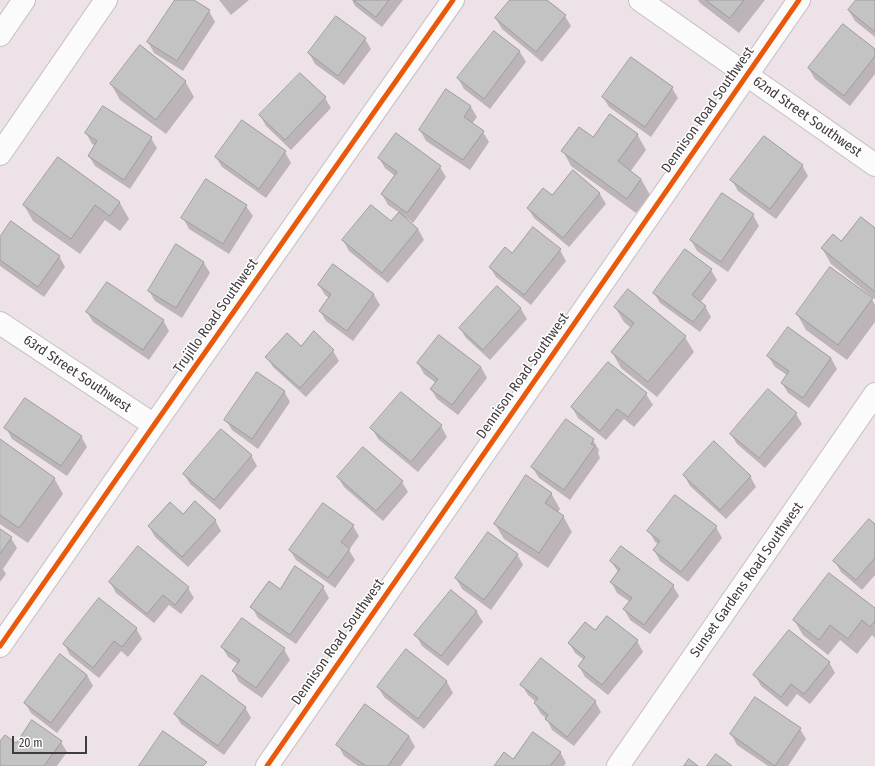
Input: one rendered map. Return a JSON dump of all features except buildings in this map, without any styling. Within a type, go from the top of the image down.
[{"type":"street","points":[[0,35],[24,0]]},
{"type":"street","points":[[0,154],[106,0]]},
{"type":"street","name":"Trujillo Road Southwest","points":[[0,646],[453,0]]},
{"type":"street","name":"62nd Street Southwest","points":[[640,0],[875,165]]},
{"type":"street","name":"Dennison Road Southwest","points":[[267,766],[799,0]]},
{"type":"street","name":"63rd Street Southwest","points":[[0,323],[154,425]]},
{"type":"street","name":"Sunset Gardens Road Southwest","points":[[618,766],[875,394]]},
{"type":"cycle path","points":[[0,646],[453,0]]},
{"type":"cycle path","points":[[267,766],[799,0]]}]
